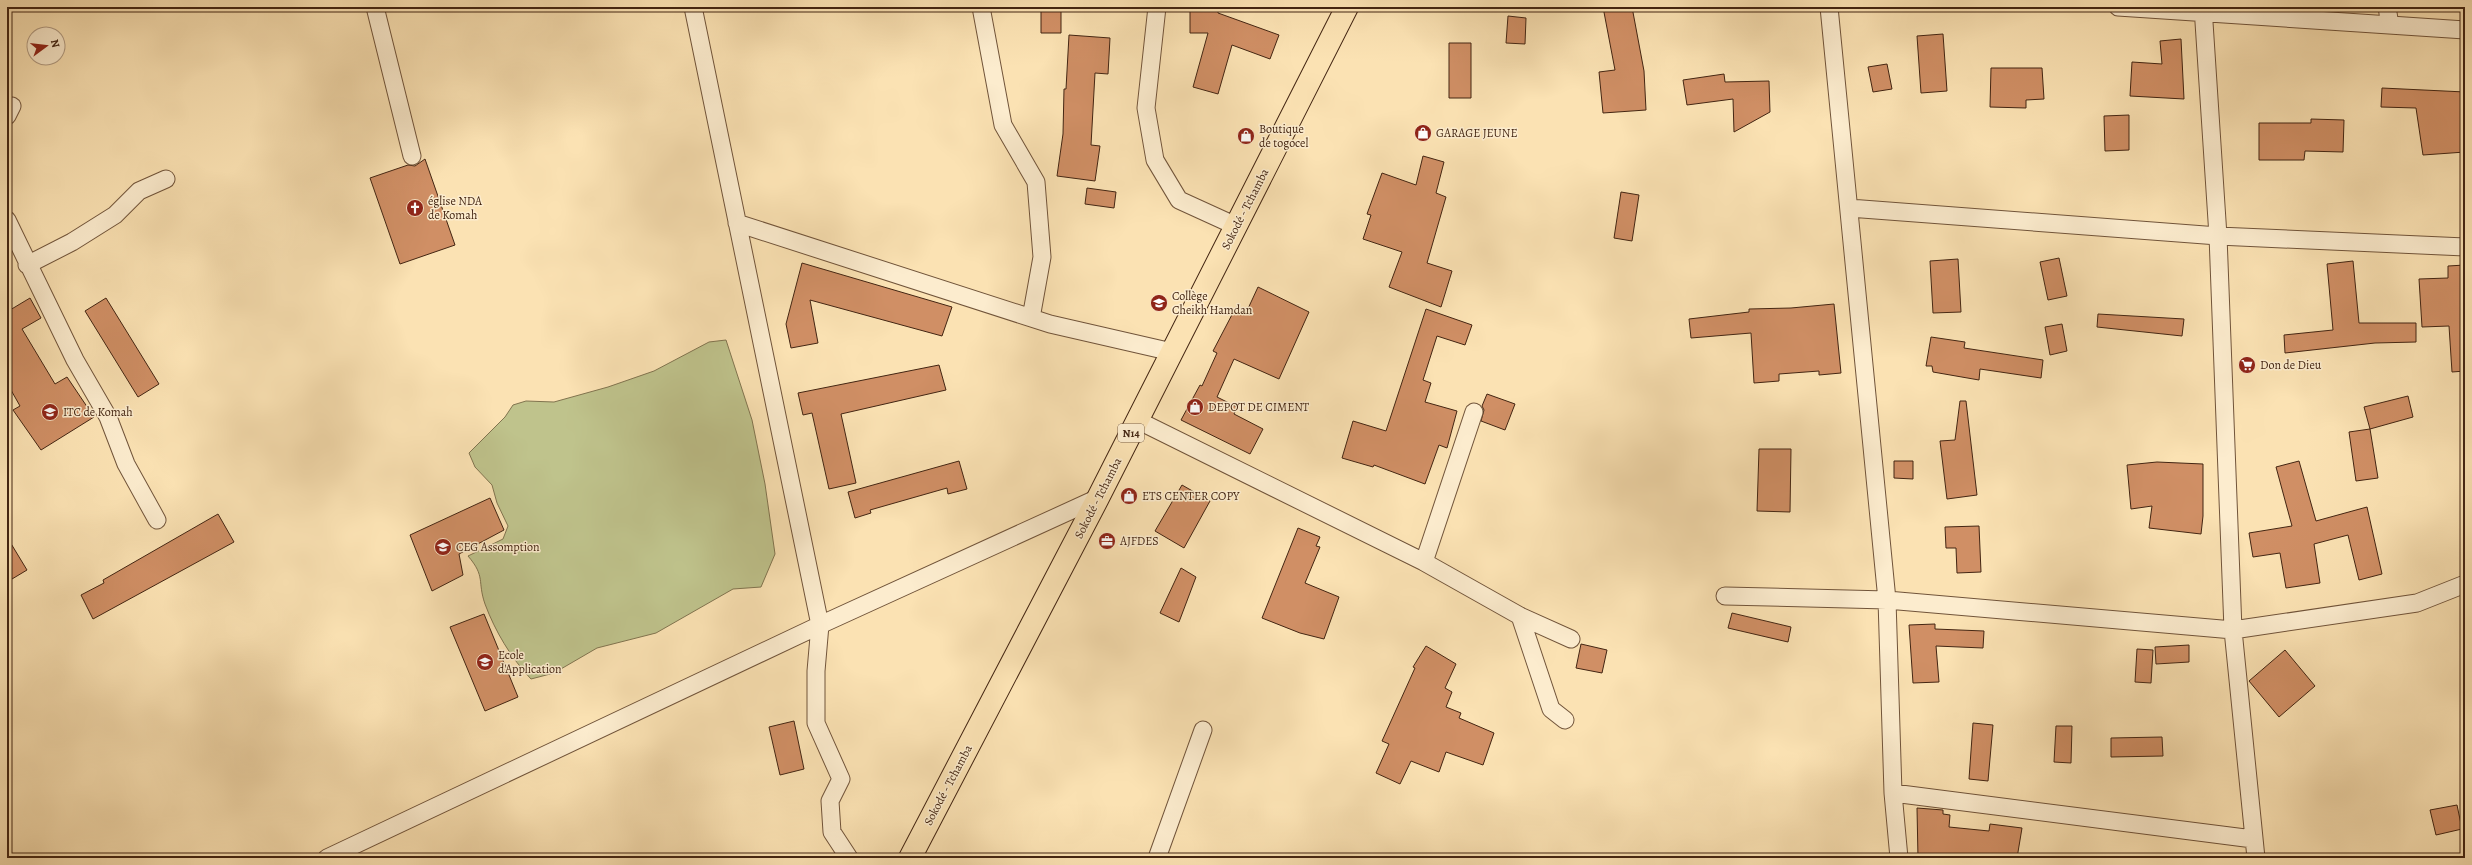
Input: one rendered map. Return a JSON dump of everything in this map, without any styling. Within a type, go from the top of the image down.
[{"type":"main road","name":"Sokodé - Tchamba","points":[[910,858],[1098,498],[1348,7]]},
{"type":"street","points":[[375,7],[412,156]]},
{"type":"street","points":[[693,7],[820,625],[815,693],[816,723],[841,779],[830,801],[832,832],[849,858]]},
{"type":"street","points":[[981,7],[1003,125],[1036,182],[1042,257],[1031,318]]},
{"type":"street","points":[[1157,7],[1146,108],[1155,160],[1179,200],[1236,226]]},
{"type":"street","points":[[1829,7],[1887,600],[1893,793],[1899,858]]},
{"type":"street","points":[[2118,7],[2203,10],[2465,30]]},
{"type":"street","points":[[2387,7],[2390,25]]},
{"type":"street","points":[[2203,10],[2218,236],[2233,630],[2256,858]]},
{"type":"street","points":[[27,265],[72,242],[115,215],[139,191],[166,179]]},
{"type":"street","points":[[1849,208],[2218,236],[2465,247]]},
{"type":"street","points":[[7,220],[27,265],[75,360],[108,417],[126,464],[157,520]]},
{"type":"street","points":[[737,222],[1031,318],[1172,352]]},
{"type":"street","points":[[1424,562],[1474,412]]},
{"type":"street","points":[[1137,420],[1424,562],[1520,616],[1571,639]]},
{"type":"street","points":[[326,858],[820,625],[1098,498]]},
{"type":"street","points":[[1725,596],[1887,600],[2233,630],[2417,603],[2465,584]]},
{"type":"street","points":[[1520,616],[1551,709],[1565,720]]},
{"type":"street","points":[[1157,858],[1203,730]]},
{"type":"street","points":[[1893,793],[2253,839]]},
{"type":"green space","points":[[726,340],[752,420],[765,484],[775,554],[761,587],[733,589],[656,633],[597,648],[554,673],[531,679],[504,644],[485,604],[477,569],[468,556],[503,539],[508,526],[497,503],[492,485],[475,467],[469,453],[505,417],[513,405],[526,401],[554,402],[608,387],[654,371],[709,342]]},
{"type":"building","points":[[1041,7],[1061,7],[1061,33],[1041,33]]},
{"type":"building","points":[[1190,7],[1218,7],[1218,13],[1279,35],[1270,59],[1232,45],[1218,94],[1193,87],[1208,33],[1190,33]]},
{"type":"building","points":[[1603,7],[1632,7],[1644,71],[1646,110],[1603,113],[1599,72],[1615,70]]},
{"type":"building","points":[[1508,16],[1526,18],[1525,44],[1506,43]]},
{"type":"building","points":[[1943,34],[1947,91],[1921,93],[1917,36]]},
{"type":"building","points":[[1069,35],[1110,38],[1108,74],[1095,73],[1091,145],[1100,146],[1095,181],[1057,176],[1063,134],[1064,89],[1066,89]]},
{"type":"building","points":[[2181,39],[2184,99],[2130,96],[2132,62],[2162,64],[2160,41]]},
{"type":"building","points":[[1449,43],[1471,43],[1471,98],[1449,98]]},
{"type":"building","points":[[1887,64],[1892,89],[1873,92],[1868,67]]},
{"type":"building","points":[[1991,68],[2042,68],[2044,99],[2026,100],[2026,108],[1990,107]]},
{"type":"building","points":[[1724,74],[1725,82],[1769,81],[1770,112],[1734,132],[1733,99],[1687,105],[1683,80]]},
{"type":"building","points":[[2382,88],[2465,92],[2465,152],[2423,155],[2416,108],[2381,107]]},
{"type":"building","points":[[2129,115],[2129,150],[2105,151],[2104,116]]},
{"type":"building","points":[[2311,119],[2344,120],[2343,152],[2305,151],[2304,160],[2259,160],[2259,123],[2311,123]]},
{"type":"building","points":[[1423,156],[1444,162],[1436,193],[1446,197],[1427,263],[1452,271],[1441,307],[1389,287],[1402,252],[1363,239],[1371,215],[1367,214],[1382,173],[1416,185]]},
{"type":"building","points":[[425,159],[455,245],[400,264],[370,178],[408,165],[415,166]]},
{"type":"building","points":[[1087,188],[1116,192],[1114,208],[1085,204]]},
{"type":"building","points":[[1621,192],[1639,195],[1632,241],[1614,238]]},
{"type":"building","points":[[2059,258],[2067,296],[2048,300],[2040,262]]},
{"type":"building","points":[[1958,259],[1961,312],[1933,313],[1930,261]]},
{"type":"building","points":[[2353,261],[2359,323],[2416,323],[2416,342],[2375,343],[2285,353],[2284,335],[2333,330],[2327,264]]},
{"type":"building","points":[[802,263],[952,307],[942,336],[810,300],[818,343],[791,348],[786,324]]},
{"type":"building","points":[[2465,265],[2465,371],[2452,372],[2449,326],[2422,327],[2419,279],[2448,278],[2448,266]]},
{"type":"building","points":[[1258,287],[1309,312],[1279,379],[1234,359],[1217,397],[1237,407],[1234,414],[1263,429],[1250,454],[1181,420],[1200,385],[1202,386],[1217,353],[1213,351],[1236,307],[1246,313]]},
{"type":"building","points":[[30,298],[41,318],[22,329],[55,384],[67,377],[94,417],[41,450],[13,410],[20,406],[7,383],[7,304],[10,310]]},
{"type":"building","points":[[106,298],[159,384],[138,397],[85,311]]},
{"type":"building","points":[[1834,304],[1841,373],[1819,375],[1819,371],[1779,374],[1779,381],[1754,383],[1751,333],[1691,338],[1689,319],[1749,312],[1749,309],[1791,308]]},
{"type":"building","points":[[1426,309],[1472,325],[1465,345],[1437,336],[1423,380],[1431,383],[1425,402],[1457,411],[1447,448],[1439,445],[1425,484],[1374,465],[1373,467],[1342,458],[1353,421],[1386,431]]},
{"type":"building","points":[[2098,314],[2184,319],[2182,336],[2097,327]]},
{"type":"building","points":[[2062,324],[2067,351],[2050,355],[2045,327]]},
{"type":"building","points":[[1931,337],[1965,342],[1964,348],[2043,360],[2041,378],[1980,369],[1979,380],[1933,372],[1932,366],[1926,366]]},
{"type":"building","points":[[939,365],[946,390],[841,414],[856,483],[829,489],[812,413],[803,415],[798,393]]},
{"type":"building","points":[[1487,394],[1515,404],[1505,430],[1481,421],[1484,410],[1482,406]]},
{"type":"building","points":[[2408,396],[2413,417],[2370,429],[2364,407]]},
{"type":"building","points":[[1960,401],[1966,401],[1977,495],[1947,499],[1940,441],[1955,440]]},
{"type":"building","points":[[2370,429],[2378,478],[2356,481],[2349,432]]},
{"type":"building","points":[[1759,449],[1791,449],[1790,512],[1757,511]]},
{"type":"building","points":[[959,461],[967,489],[948,494],[947,488],[870,510],[871,513],[855,518],[848,492]]},
{"type":"building","points":[[1894,461],[1913,461],[1913,479],[1894,478]]},
{"type":"building","points":[[2299,461],[2316,521],[2367,507],[2382,574],[2359,580],[2348,535],[2314,544],[2320,583],[2286,588],[2280,553],[2253,557],[2249,533],[2292,526],[2276,467]]},
{"type":"building","points":[[2157,462],[2203,464],[2203,516],[2201,534],[2149,528],[2152,506],[2131,509],[2127,465]]},
{"type":"building","points":[[1182,485],[1210,501],[1184,548],[1155,531]]},
{"type":"building","points":[[490,498],[504,530],[459,554],[463,575],[432,591],[410,535]]},
{"type":"building","points":[[218,514],[234,542],[93,619],[81,595],[104,583],[103,580]]},
{"type":"building","points":[[1979,526],[1981,572],[1957,573],[1956,548],[1946,548],[1945,527]]},
{"type":"building","points":[[1298,528],[1320,537],[1316,546],[1320,547],[1305,583],[1339,597],[1324,639],[1300,633],[1262,618]]},
{"type":"building","points":[[7,537],[27,570],[7,582]]},
{"type":"building","points":[[1181,568],[1196,577],[1179,622],[1160,613]]},
{"type":"building","points":[[1732,613],[1791,627],[1788,642],[1728,628]]},
{"type":"building","points":[[484,614],[518,697],[485,711],[450,627]]},
{"type":"building","points":[[1935,624],[1935,629],[1984,631],[1983,648],[1936,646],[1939,682],[1913,683],[1909,625]]},
{"type":"building","points":[[1581,644],[1607,650],[1602,673],[1576,668]]},
{"type":"building","points":[[2189,645],[2189,662],[2156,664],[2155,647]]},
{"type":"building","points":[[1426,646],[1456,664],[1445,688],[1452,692],[1446,707],[1461,713],[1459,718],[1494,733],[1483,765],[1446,752],[1439,772],[1411,761],[1400,784],[1376,773],[1389,744],[1382,741],[1415,668],[1413,667]]},
{"type":"building","points":[[2137,649],[2153,650],[2151,683],[2135,682]]},
{"type":"building","points":[[2285,650],[2315,686],[2279,717],[2249,681]]},
{"type":"building","points":[[794,721],[804,769],[780,775],[769,727]]},
{"type":"building","points":[[1973,723],[1993,725],[1988,781],[1969,779]]},
{"type":"building","points":[[2056,726],[2072,726],[2071,763],[2054,762]]},
{"type":"building","points":[[2162,737],[2163,756],[2111,757],[2111,738]]},
{"type":"building","points":[[2457,805],[2462,829],[2436,835],[2430,810]]},
{"type":"building","points":[[1917,808],[1943,810],[1943,814],[1950,815],[1949,827],[1989,831],[1990,824],[2022,828],[2017,858],[1918,858]]},
{"type":"place","name":"GARAGE JEUNE","points":[[1423,133]]},
{"type":"place","name":"Boutique de togocel","points":[[1246,136]]},
{"type":"place","name":"église NDA de Komah","points":[[415,208]]},
{"type":"place","name":"Collège Cheikh Hamdan","points":[[1159,303]]},
{"type":"place","name":"Don de Dieu","points":[[2247,365]]},
{"type":"place","name":"DEPOT DE CIMENT","points":[[1195,407]]},
{"type":"place","name":"ITC de Komah","points":[[50,412]]},
{"type":"place","name":"ETS CENTER COPY","points":[[1129,496]]},
{"type":"place","name":"AJFDES","points":[[1107,541]]},
{"type":"place","name":"CEG Assomption","points":[[443,547]]},
{"type":"place","name":"Ecole d'Application","points":[[485,662]]}]
